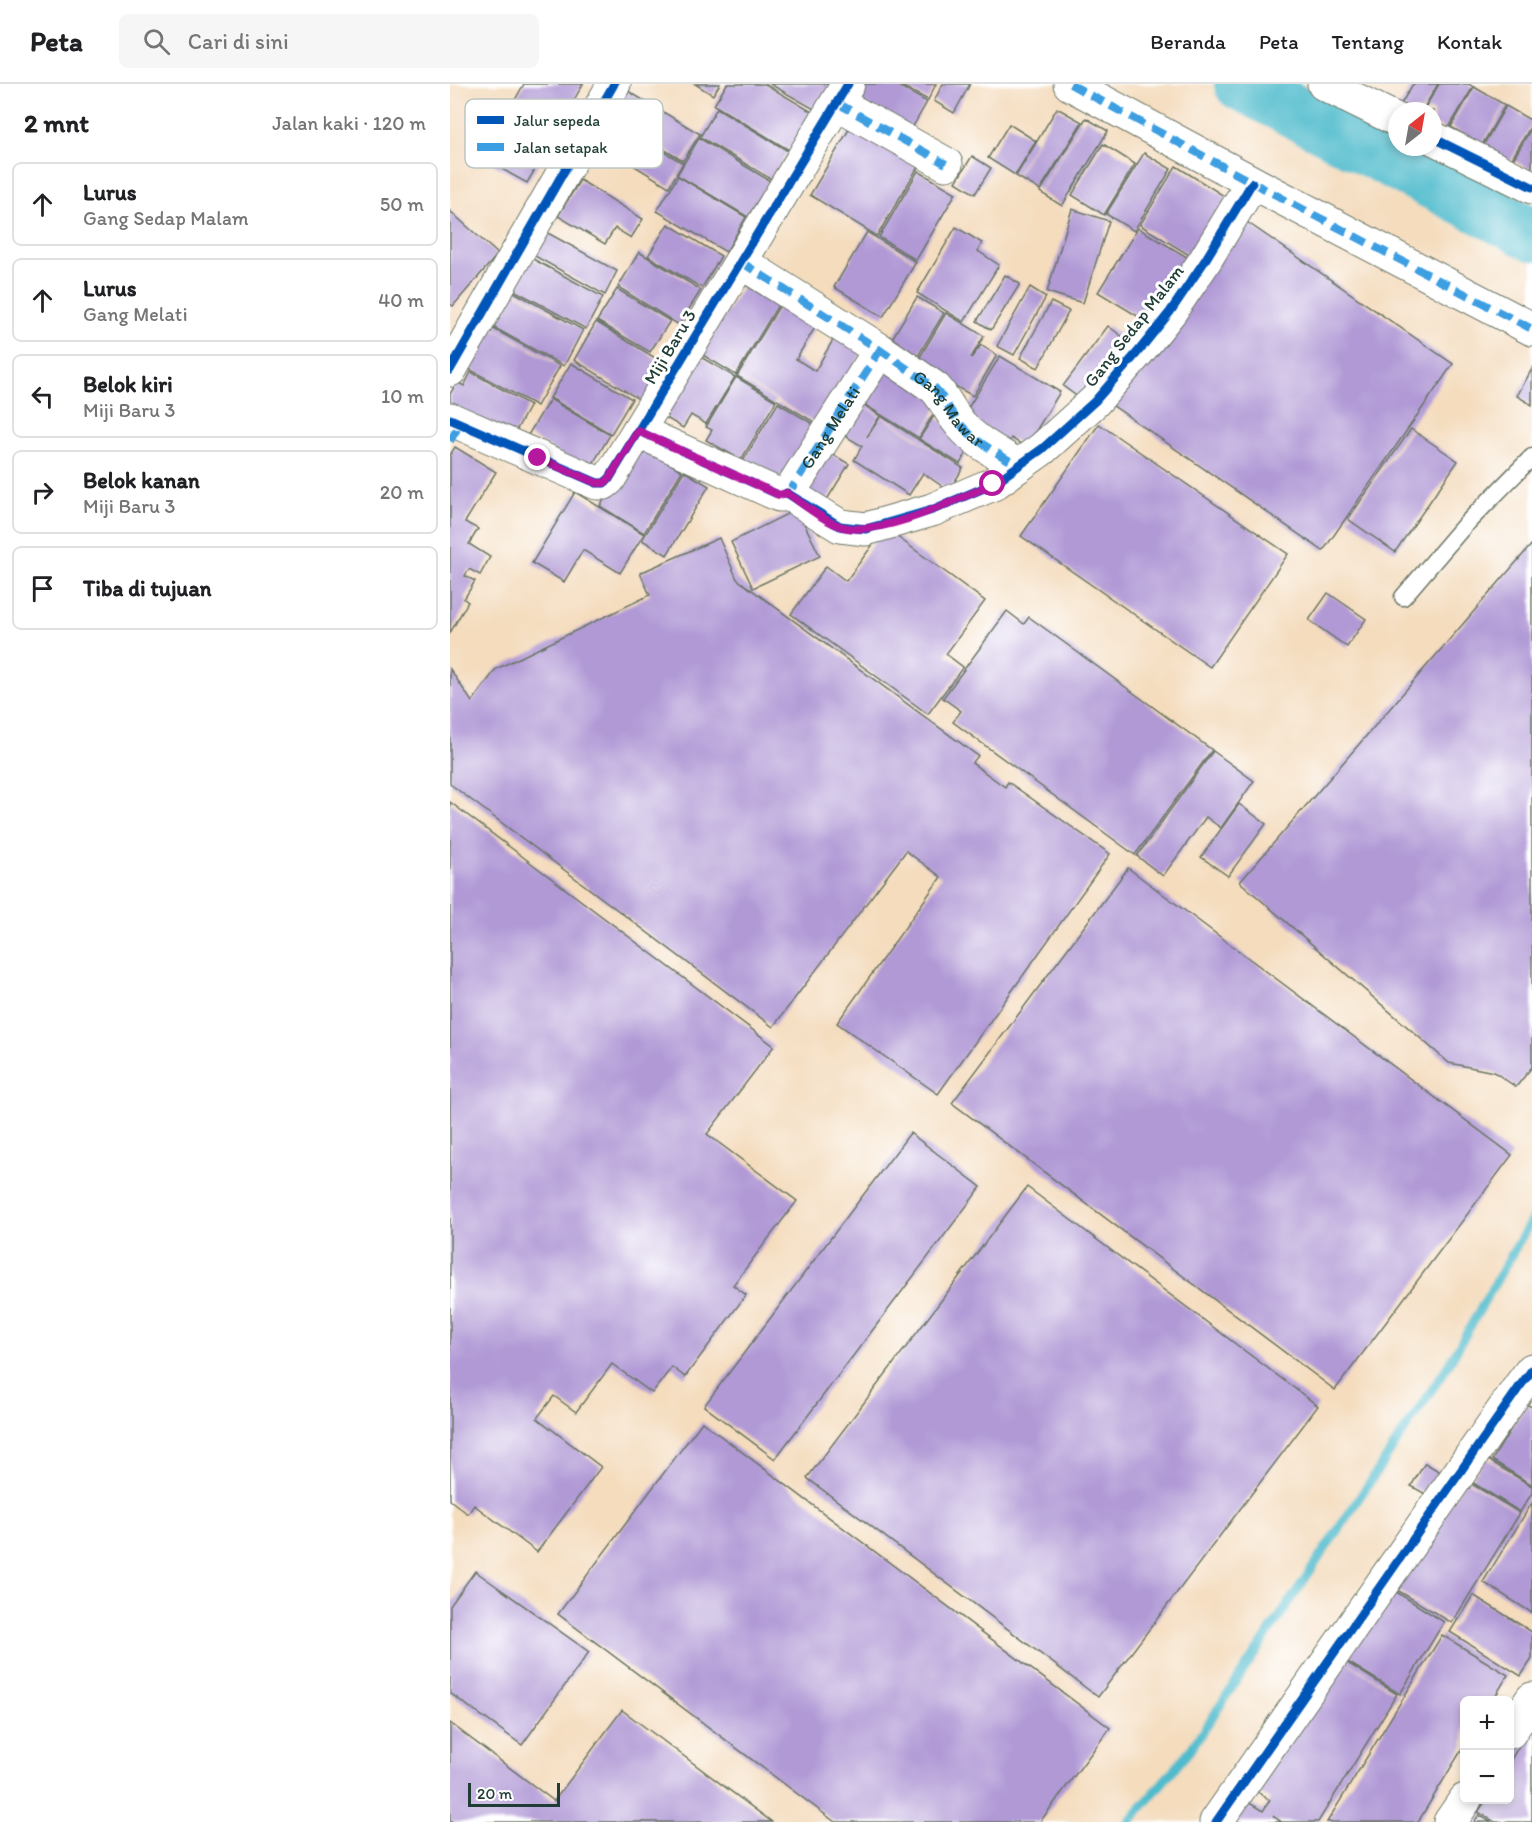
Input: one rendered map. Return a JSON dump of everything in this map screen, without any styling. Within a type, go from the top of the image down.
[{"type":"street","points":[[605,99],[614,84]]},
{"type":"street","points":[[1070,84],[1252,183],[1532,329]]},
{"type":"street","points":[[1324,84],[1388,116]]},
{"type":"street","points":[[843,93],[946,164]]},
{"type":"street","name":"Miji Baru 3","points":[[453,428],[597,483],[604,483],[609,479],[843,93]]},
{"type":"street","points":[[1442,143],[1532,188]]},
{"type":"street","points":[[450,370],[566,168]]},
{"type":"street","name":"Gang Sedap Malam","points":[[787,493],[840,526],[866,530],[932,510],[993,484],[1042,449],[1095,401],[1137,353],[1170,312],[1204,262],[1252,183]]},
{"type":"street","name":"Gang Mawar","points":[[741,262],[878,348],[935,388],[943,396],[962,427],[977,440],[1018,466]]},
{"type":"street","name":"Gang Melati","points":[[787,493],[878,348]]},
{"type":"street","points":[[638,431],[779,495],[787,493]]},
{"type":"street","points":[[1216,1822],[1528,1383]]},
{"type":"street","points":[[1514,1725],[1532,1698]]},
{"type":"street","points":[[1450,1822],[1462,1804]]},
{"type":"lane","points":[[1403,597],[1463,527],[1532,457]]},
{"type":"building","points":[[524,84],[583,84],[575,99],[515,99]]},
{"type":"building","points":[[695,84],[720,84],[713,95]]},
{"type":"building","points":[[727,84],[765,84],[812,112],[789,150],[714,105]]},
{"type":"building","points":[[770,84],[837,84],[821,113]]},
{"type":"building","points":[[862,84],[895,84],[927,102],[908,135],[851,104]]},
{"type":"building","points":[[898,84],[936,84],[928,100]]},
{"type":"building","points":[[943,84],[970,84],[954,113],[934,101]]},
{"type":"building","points":[[1413,84],[1438,84],[1427,102],[1402,102]]},
{"type":"building","points":[[1439,84],[1469,84],[1473,87],[1447,131],[1442,128],[1442,102],[1428,102]]},
{"type":"building","points":[[1474,87],[1505,105],[1482,145],[1451,127]]},
{"type":"building","points":[[623,88],[641,99],[616,99]]},
{"type":"building","points":[[1506,106],[1532,121],[1510,162],[1483,146]]},
{"type":"building","points":[[717,108],[788,151],[771,179],[700,137]]},
{"type":"building","points":[[1057,108],[1082,122],[1040,190],[1016,176]]},
{"type":"building","points":[[663,112],[700,134],[683,161],[663,149]]},
{"type":"building","points":[[1086,118],[1108,131],[1062,206],[1040,192]]},
{"type":"building","points":[[1009,124],[1036,141],[1015,175],[988,158]]},
{"type":"building","points":[[851,126],[918,167],[877,236],[810,195]]},
{"type":"building","points":[[1532,127],[1532,171],[1513,160]]},
{"type":"building","points":[[699,138],[770,181],[748,217],[677,175]]},
{"type":"building","points":[[1103,144],[1135,164],[1104,215],[1072,195]]},
{"type":"building","points":[[663,151],[683,163],[669,187],[638,168],[663,168]]},
{"type":"building","points":[[1144,153],[1171,169],[1134,231],[1106,214]]},
{"type":"building","points":[[972,156],[991,168],[975,194],[956,182]]},
{"type":"building","points":[[1176,166],[1229,199],[1194,258],[1140,225]]},
{"type":"building","points":[[500,168],[536,168],[527,183]]},
{"type":"building","points":[[918,171],[956,193],[916,260],[879,237]]},
{"type":"building","points":[[678,176],[746,217],[726,252],[657,211]]},
{"type":"building","points":[[580,180],[643,219],[631,238],[615,228],[605,244],[558,216]]},
{"type":"building","points":[[1072,209],[1109,221],[1083,303],[1047,292]]},
{"type":"building","points":[[450,211],[498,254],[453,306],[450,304]]},
{"type":"building","points":[[1241,218],[1453,364],[1323,551],[1112,405]]},
{"type":"building","points":[[668,224],[721,256],[702,288],[648,256]]},
{"type":"building","points":[[956,227],[982,243],[978,251],[999,265],[964,322],[917,293]]},
{"type":"building","points":[[1138,228],[1192,260],[1152,325],[1098,292]]},
{"type":"building","points":[[546,232],[617,271],[605,295],[533,255]]},
{"type":"building","points":[[867,232],[916,262],[883,317],[834,287]]},
{"type":"building","points":[[639,252],[701,290],[679,325],[618,287]]},
{"type":"building","points":[[531,258],[603,297],[586,329],[514,290]]},
{"type":"building","points":[[1005,275],[1020,284],[991,330],[977,321]]},
{"type":"building","points":[[744,284],[778,305],[736,375],[701,354]]},
{"type":"building","points":[[1030,287],[1046,297],[1014,355],[997,346]]},
{"type":"building","points":[[617,289],[670,321],[650,352],[597,321]]},
{"type":"building","points":[[512,291],[583,330],[564,366],[493,327]]},
{"type":"building","points":[[917,297],[944,313],[912,366],[885,350]]},
{"type":"building","points":[[1051,302],[1069,311],[1038,368],[1020,358]]},
{"type":"building","points":[[780,305],[816,326],[796,359],[815,371],[837,333],[864,350],[819,425],[737,376]]},
{"type":"building","points":[[946,313],[984,336],[971,358],[981,345],[997,355],[973,396],[955,386],[952,390],[914,367]]},
{"type":"building","points":[[596,322],[667,365],[645,403],[574,360]]},
{"type":"building","points":[[1108,326],[1131,343],[1086,403],[1063,386]]},
{"type":"building","points":[[492,328],[560,366],[537,406],[469,369]]},
{"type":"building","points":[[699,356],[735,377],[706,424],[691,415],[683,428],[663,416]]},
{"type":"building","points":[[1000,356],[1060,392],[1026,447],[1011,438],[1007,445],[960,421]]},
{"type":"building","points":[[571,363],[632,399],[611,434],[550,398]]},
{"type":"building","points":[[883,365],[941,401],[919,438],[860,402]]},
{"type":"building","points":[[1532,369],[1532,405],[1517,396]]},
{"type":"building","points":[[471,372],[530,405],[510,442],[450,405],[450,394],[457,382],[464,386]]},
{"type":"building","points":[[736,377],[776,401],[741,460],[706,440],[712,430],[706,427]]},
{"type":"building","points":[[550,399],[610,435],[588,472],[528,435]]},
{"type":"building","points":[[778,403],[818,427],[781,488],[741,464]]},
{"type":"building","points":[[861,403],[880,416],[867,437],[881,416],[963,468],[949,491],[923,473],[909,495],[854,460],[862,446],[842,434]]},
{"type":"building","points":[[934,416],[974,441],[960,464],[919,439]]},
{"type":"building","points":[[1099,424],[1288,554],[1210,667],[1021,536]]},
{"type":"building","points":[[1411,429],[1458,461],[1395,552],[1348,519]]},
{"type":"building","points":[[638,444],[682,471],[644,533],[600,506]]},
{"type":"building","points":[[455,447],[496,472],[465,522],[478,529],[469,544],[490,557],[480,575],[469,569],[465,576],[475,581],[464,599],[468,602],[450,633],[450,455]]},
{"type":"building","points":[[822,448],[849,464],[820,511],[799,498]]},
{"type":"building","points":[[684,471],[709,486],[667,555],[642,540]]},
{"type":"building","points":[[575,492],[644,534],[620,573],[583,550],[564,582],[532,563]]},
{"type":"building","points":[[797,509],[820,556],[753,588],[731,542]]},
{"type":"building","points":[[885,528],[985,601],[946,654],[963,667],[928,714],[791,614],[826,566],[846,581]]},
{"type":"building","points":[[719,538],[737,579],[978,756],[972,763],[1005,787],[1008,782],[1110,854],[938,1094],[837,1023],[941,877],[906,851],[773,1027],[450,784],[450,669],[472,702],[496,669],[650,595],[640,573]]},
{"type":"building","points":[[1532,544],[1532,1067],[1516,1087],[1494,1072],[1449,1063],[1240,882]]},
{"type":"building","points":[[1328,593],[1366,619],[1347,647],[1309,620]]},
{"type":"building","points":[[1007,611],[1024,624],[1029,617],[1212,750],[1135,855],[953,722],[961,711],[943,698]]},
{"type":"building","points":[[1213,751],[1254,781],[1221,828],[1206,817],[1163,876],[1137,856]]},
{"type":"building","points":[[450,802],[774,1046],[707,1134],[797,1201],[733,1285],[746,1295],[685,1377],[672,1367],[652,1393],[612,1364],[576,1412],[554,1396],[537,1418],[601,1467],[537,1552],[474,1505],[468,1514],[450,1500]]},
{"type":"building","points":[[1239,804],[1266,824],[1228,876],[1201,857]]},
{"type":"building","points":[[1128,868],[1512,1155],[1335,1390],[952,1103]]},
{"type":"building","points":[[910,1133],[981,1187],[775,1459],[704,1406]]},
{"type":"building","points":[[1027,1187],[1318,1406],[1098,1697],[807,1478]]},
{"type":"building","points":[[1526,1404],[1532,1407],[1532,1485],[1492,1460]]},
{"type":"building","points":[[702,1422],[1110,1728],[1040,1822],[835,1822],[558,1614]]},
{"type":"building","points":[[1485,1458],[1532,1486],[1532,1493],[1520,1512],[1470,1481]]},
{"type":"building","points":[[1425,1463],[1449,1477],[1436,1500],[1411,1486]]},
{"type":"building","points":[[1465,1480],[1520,1513],[1452,1623],[1397,1590]]},
{"type":"building","points":[[1532,1503],[1532,1613],[1483,1582]]},
{"type":"building","points":[[475,1571],[589,1652],[522,1745],[450,1693],[450,1606]]},
{"type":"building","points":[[1390,1588],[1444,1622],[1400,1694],[1346,1661]]},
{"type":"building","points":[[1473,1595],[1532,1632],[1532,1659],[1521,1676],[1450,1632]]},
{"type":"building","points":[[1442,1635],[1508,1675],[1495,1696],[1460,1696],[1460,1753],[1418,1822],[1327,1822]]},
{"type":"building","points":[[1338,1657],[1397,1694],[1318,1822],[1282,1822],[1273,1816],[1281,1822],[1233,1822],[1246,1801],[1263,1811],[1270,1800],[1256,1791]]},
{"type":"building","points":[[622,1710],[772,1822],[450,1822],[450,1723],[554,1801]]},
{"type":"building","points":[[1532,1724],[1532,1822],[1495,1822],[1478,1812],[1483,1804],[1514,1804],[1514,1754]]},
{"type":"building","points":[[1479,1815],[1491,1822],[1474,1822]]},
{"type":"waterway","points":[[1241,84],[1532,234]]},
{"type":"waterway","points":[[1129,1822],[1191,1749],[1447,1367],[1532,1219]]},
{"type":"marked path","points":[[1070,84],[1532,329]]},
{"type":"marked path","points":[[837,103],[946,164]]},
{"type":"marked path","points":[[741,262],[880,350],[935,388],[959,423],[969,433],[982,444],[1018,466]]},
{"type":"marked path","points":[[638,431],[783,495],[790,491],[880,350]]},
{"type":"marked path","points":[[450,441],[460,424]]},
{"type":"cycle path","points":[[605,99],[614,84]]},
{"type":"cycle path","points":[[450,419],[597,483],[604,483],[609,479],[848,84]]},
{"type":"cycle path","points":[[1442,142],[1532,187]]},
{"type":"cycle path","points":[[450,370],[566,168]]},
{"type":"cycle path","points":[[787,493],[840,526],[866,529],[932,510],[993,484],[1042,449],[1095,401],[1137,353],[1170,312],[1204,262],[1252,183]]},
{"type":"cycle path","points":[[1216,1822],[1532,1370]]},
{"type":"route","points":[[538,458],[597,483],[604,483],[609,479],[638,431],[779,495],[787,493],[840,526],[857,530],[881,526],[932,510],[993,484]]}]
